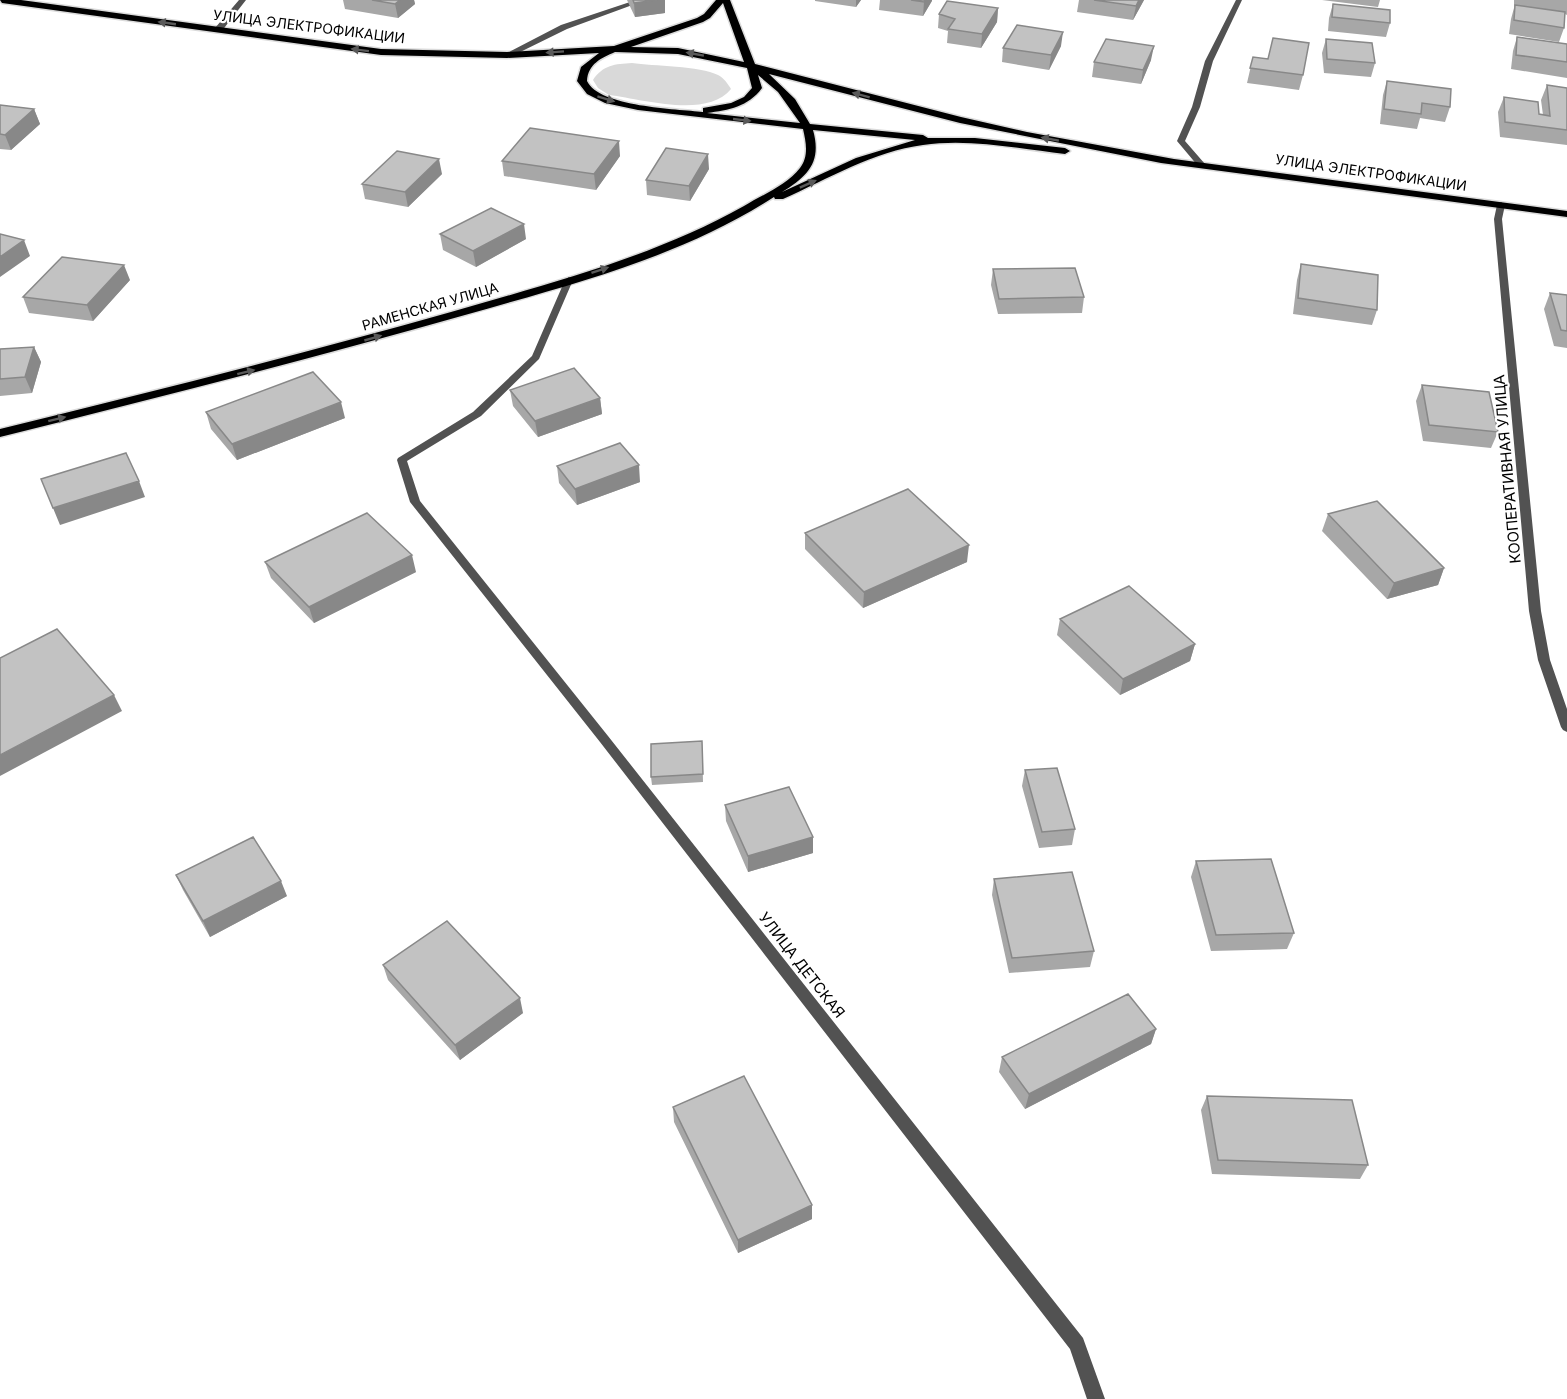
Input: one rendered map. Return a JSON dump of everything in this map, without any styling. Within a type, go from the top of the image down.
[{"type":"main road","name":"УЛИЦА ЭЛЕКТРОФИКАЦИИ","points":[[2,0],[381,52],[507,56],[613,49]]},
{"type":"main road","points":[[721,0],[707,16],[700,20],[646,40],[613,49],[597,57],[588,65],[582,77],[583,84],[589,92],[600,98],[684,112],[805,127],[1170,160]]},
{"type":"main road","points":[[684,112],[738,105],[752,98],[757,88],[752,66],[743,50],[726,0]]},
{"type":"main road","points":[[613,49],[678,51],[752,66],[971,123],[1170,160]]},
{"type":"main road","name":"РАМЕНСКАЯ УЛИЦА","points":[[0,433],[317,354],[569,280],[618,265],[735,216],[789,182],[806,167],[812,156],[813,146],[788,95],[774,81],[752,66]]},
{"type":"main road","points":[[735,216],[883,153],[920,143],[944,140]]},
{"type":"main road","name":"УЛИЦА ЭЛЕКТРОФИКАЦИИ","points":[[1170,160],[1567,214]]},
{"type":"street","points":[[218,30],[243,0]]},
{"type":"street","points":[[507,56],[564,27],[643,0]]},
{"type":"street","points":[[1202,164],[1181,141],[1196,107],[1209,61],[1239,0]]},
{"type":"street","name":"КООПЕРАТИВНАЯ УЛИЦА","points":[[1501,205],[1498,219],[1535,611],[1544,660],[1567,727]]},
{"type":"street","name":"УЛИЦА ДЕТСКАЯ","points":[[569,280],[536,357],[477,414],[402,460],[415,502],[604,739],[1077,1344],[1096,1399]]},
{"type":"shaded area","points":[[632,63],[710,72],[722,78],[731,89],[720,98],[706,103],[673,105],[609,95],[598,88],[593,80],[601,71],[610,66]]},
{"type":"building","points":[[372,0],[400,0],[395,4]]},
{"type":"building","points":[[633,0],[657,0],[634,3]]},
{"type":"building","points":[[1094,0],[1139,0],[1136,6]]},
{"type":"building","points":[[947,1],[998,8],[982,34],[948,29],[955,19],[939,14]]},
{"type":"building","points":[[1333,4],[1390,10],[1390,23],[1332,17]]},
{"type":"building","points":[[1515,5],[1565,12],[1564,28],[1514,20]]},
{"type":"building","points":[[1017,25],[1063,32],[1051,55],[1003,48]]},
{"type":"building","points":[[1517,37],[1567,44],[1567,62],[1516,55]]},
{"type":"building","points":[[1273,38],[1309,43],[1303,75],[1250,68],[1253,57],[1268,59]]},
{"type":"building","points":[[1106,39],[1154,46],[1143,70],[1094,62]]},
{"type":"building","points":[[1326,39],[1372,43],[1375,63],[1327,59]]},
{"type":"building","points":[[1387,81],[1451,89],[1450,107],[1422,103],[1421,114],[1384,109]]},
{"type":"building","points":[[1547,85],[1567,88],[1567,130],[1505,122],[1504,97],[1538,102],[1539,114],[1550,116]]},
{"type":"building","points":[[0,105],[34,109],[5,135],[0,134]]},
{"type":"building","points":[[530,128],[619,141],[594,174],[502,161]]},
{"type":"building","points":[[666,148],[708,154],[689,186],[646,180]]},
{"type":"building","points":[[397,151],[439,159],[405,192],[362,184]]},
{"type":"building","points":[[491,208],[524,224],[473,251],[440,234]]},
{"type":"building","points":[[0,234],[24,240],[0,257]]},
{"type":"building","points":[[62,257],[124,265],[87,305],[23,297]]},
{"type":"building","points":[[1301,264],[1378,275],[1377,310],[1298,298]]},
{"type":"building","points":[[1075,268],[1084,297],[999,299],[993,269]]},
{"type":"building","points":[[1550,293],[1567,295],[1567,331],[1561,330]]},
{"type":"building","points":[[34,347],[25,377],[0,379],[0,349]]},
{"type":"building","points":[[574,368],[600,398],[535,421],[510,390]]},
{"type":"building","points":[[313,372],[341,402],[232,444],[206,412]]},
{"type":"building","points":[[1422,385],[1489,392],[1498,432],[1429,425]]},
{"type":"building","points":[[620,443],[639,465],[575,489],[557,466]]},
{"type":"building","points":[[126,453],[139,481],[53,508],[41,479]]},
{"type":"building","points":[[908,489],[969,545],[864,592],[805,533]]},
{"type":"building","points":[[1377,501],[1444,568],[1394,583],[1328,514]]},
{"type":"building","points":[[367,513],[412,555],[309,607],[265,562]]},
{"type":"building","points":[[1129,586],[1195,644],[1123,679],[1060,619]]},
{"type":"building","points":[[57,629],[114,695],[0,755],[0,658]]},
{"type":"building","points":[[702,741],[703,774],[651,777],[651,744]]},
{"type":"building","points":[[1057,768],[1075,829],[1042,832],[1025,770]]},
{"type":"building","points":[[789,787],[813,837],[748,856],[725,805]]},
{"type":"building","points":[[253,837],[281,881],[203,921],[176,875]]},
{"type":"building","points":[[1271,859],[1294,933],[1216,935],[1196,861]]},
{"type":"building","points":[[1072,872],[1094,951],[1012,958],[994,879]]},
{"type":"building","points":[[447,921],[520,998],[455,1045],[383,965]]},
{"type":"building","points":[[1128,994],[1156,1029],[1029,1094],[1002,1057]]},
{"type":"building","points":[[744,1076],[812,1205],[738,1240],[673,1107]]},
{"type":"building","points":[[1207,1096],[1352,1100],[1368,1165],[1218,1160]]}]
